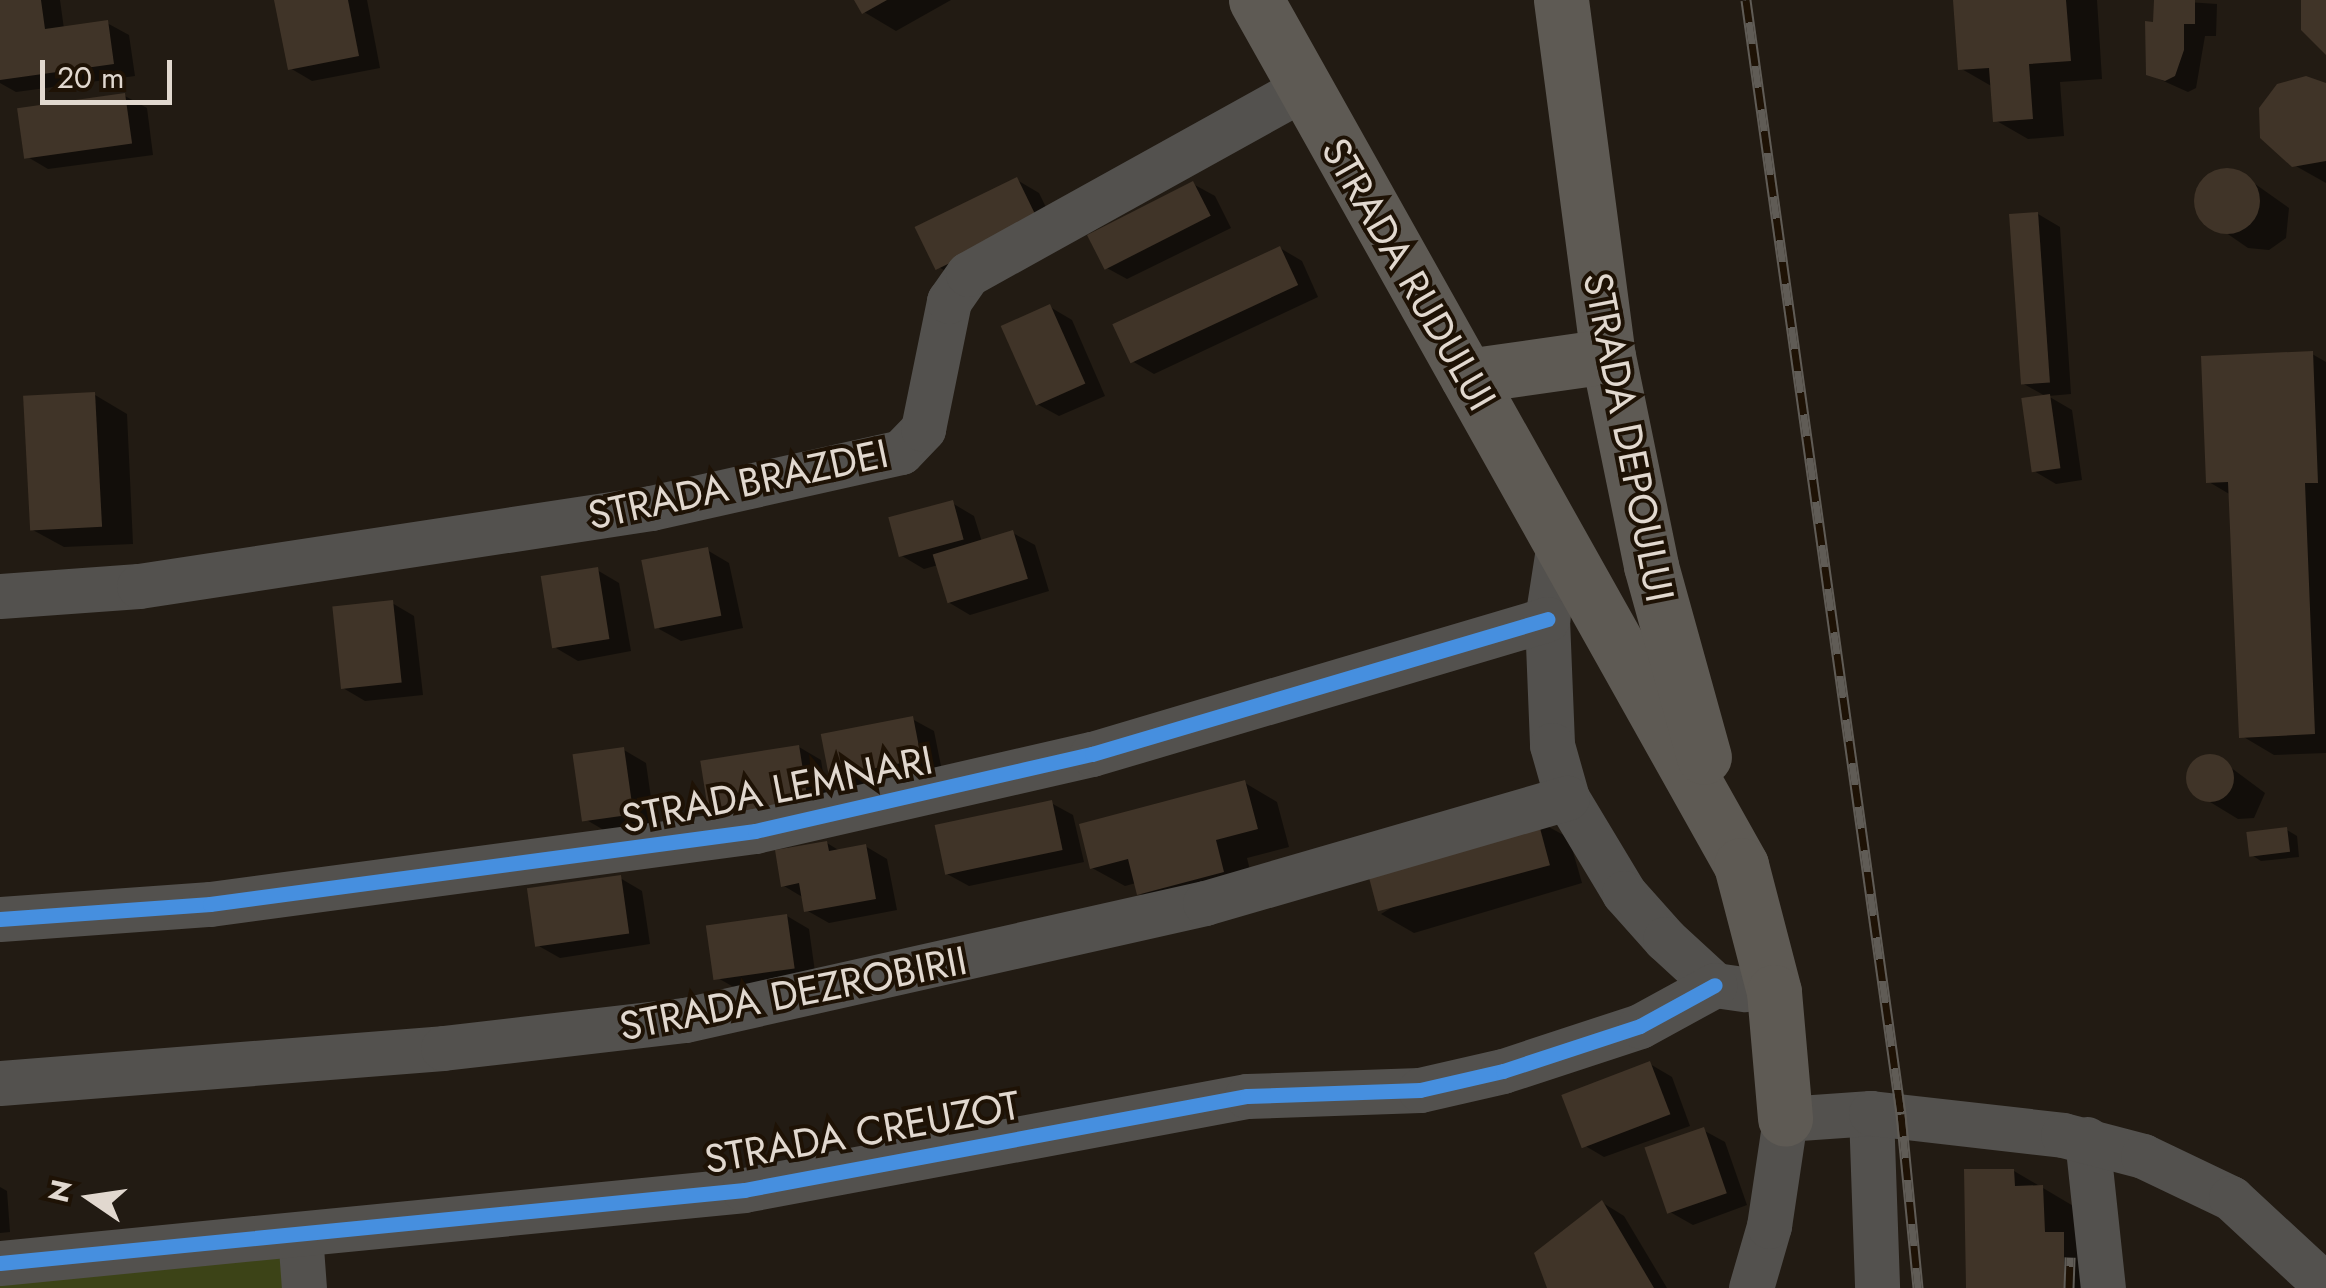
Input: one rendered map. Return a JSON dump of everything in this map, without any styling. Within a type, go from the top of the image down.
[{"type":"main road","name":"STRADA RUDULUI","points":[[1256,0],[1467,376],[1558,549],[1740,866],[1774,992],[1785,1119]]},
{"type":"main road","name":"STRADA DEPOULUI","points":[[1560,0],[1608,356],[1656,585],[1690,716],[1740,866]]},
{"type":"main road","points":[[1467,376],[1608,356]]},
{"type":"street","name":"STRADA BRAZDEI","points":[[0,596],[139,586],[651,508],[901,452],[923,429],[949,301],[968,274],[1304,88]]},
{"type":"street","points":[[1558,549],[1547,619],[1552,745],[1567,798],[1624,894],[1715,985],[1774,992]]},
{"type":"street","name":"STRADA LEMNARI","points":[[0,919],[210,904],[755,831],[1092,754],[1547,619]]},
{"type":"street","name":"STRADA DEZROBIRII","points":[[0,1083],[424,1050],[685,1020],[1205,903],[1567,798]]},
{"type":"street","name":"STRADA CREUZOT","points":[[0,1264],[744,1190],[1247,1096],[1420,1090],[1503,1071],[1640,1026],[1715,985]]},
{"type":"street","points":[[1871,1113],[1876,1288]]},
{"type":"street","points":[[1785,1119],[1871,1113],[2087,1140],[2192,1176],[2231,1198],[2326,1286]]},
{"type":"street","name":"STRADA RUDULUI","points":[[1742,1285],[1785,1119]]},
{"type":"street","points":[[2087,1140],[2103,1288]]},
{"type":"street","points":[[300,1234],[304,1288]]},
{"type":"green space","points":[[284,1251],[290,1288],[0,1288],[0,1281]]},
{"type":"building","points":[[0,0],[41,0],[45,29],[108,20],[114,64],[0,80]]},
{"type":"building","points":[[274,0],[348,0],[359,56],[288,70]]},
{"type":"building","points":[[854,0],[887,0],[862,14]]},
{"type":"building","points":[[1953,0],[2066,0],[2071,61],[2029,64],[2033,119],[1993,122],[1989,68],[1958,70]]},
{"type":"building","points":[[2154,0],[2195,0],[2195,24],[2184,24],[2184,50],[2175,76],[2165,81],[2146,75],[2145,21],[2153,22]]},
{"type":"building","points":[[2301,0],[2326,0],[2326,55],[2301,30]]},
{"type":"building","points":[[2306,76],[2326,83],[2326,161],[2292,167],[2260,138],[2259,108],[2277,84]]},
{"type":"building","points":[[125,93],[132,144],[24,159],[17,108]]},
{"type":"building","points":[[2227,168],[2250,178],[2260,201],[2250,224],[2227,234],[2204,224],[2194,201],[2204,178]]},
{"type":"building","points":[[1017,177],[1038,220],[936,270],[915,227]]},
{"type":"building","points":[[1193,181],[1211,216],[1105,270],[1087,235]]},
{"type":"building","points":[[2038,212],[2050,383],[2021,385],[2009,214]]},
{"type":"building","points":[[1280,246],[1298,285],[1131,363],[1112,324]]},
{"type":"building","points":[[1050,304],[1085,383],[1036,405],[1001,326]]},
{"type":"building","points":[[2313,351],[2318,483],[2305,483],[2315,734],[2239,738],[2228,482],[2206,483],[2201,356]]},
{"type":"building","points":[[95,392],[102,527],[30,531],[23,396]]},
{"type":"building","points":[[2050,394],[2060,468],[2032,472],[2021,398]]},
{"type":"building","points":[[953,500],[964,540],[899,557],[888,517]]},
{"type":"building","points":[[1013,530],[1028,579],[948,603],[933,555]]},
{"type":"building","points":[[708,547],[721,616],[655,629],[641,560]]},
{"type":"building","points":[[598,567],[609,639],[552,648],[541,576]]},
{"type":"building","points":[[393,600],[402,683],[341,689],[332,606]]},
{"type":"building","points":[[913,716],[921,759],[829,777],[821,734]]},
{"type":"building","points":[[799,745],[809,808],[710,824],[700,761]]},
{"type":"building","points":[[624,747],[633,814],[582,822],[573,754]]},
{"type":"building","points":[[2210,754],[2227,761],[2234,778],[2227,795],[2210,802],[2193,795],[2186,778],[2193,761]]},
{"type":"building","points":[[1245,780],[1258,829],[1216,840],[1224,872],[1137,895],[1128,859],[1090,869],[1079,824]]},
{"type":"building","points":[[1052,800],[1063,850],[945,875],[935,825]]},
{"type":"building","points":[[1537,817],[1550,865],[1378,911],[1365,863]]},
{"type":"building","points":[[2287,827],[2290,852],[2249,857],[2246,832]]},
{"type":"building","points":[[827,841],[829,851],[866,844],[876,899],[804,912],[799,883],[781,887],[775,850]]},
{"type":"building","points":[[621,875],[629,933],[535,947],[527,888]]},
{"type":"building","points":[[787,914],[795,968],[713,980],[706,925]]},
{"type":"building","points":[[1650,1061],[1670,1114],[1582,1148],[1561,1095]]},
{"type":"building","points":[[1704,1127],[1727,1193],[1667,1214],[1644,1148]]},
{"type":"building","points":[[1964,1169],[2014,1169],[2015,1186],[2043,1185],[2045,1232],[2064,1232],[2064,1288],[1966,1288]]},
{"type":"building","points":[[1602,1200],[1654,1288],[1547,1288],[1534,1253]]},
{"type":"railway","points":[[1746,0],[1901,1114],[1918,1288]]},
{"type":"railway","points":[[2069,1288],[2070,1257]]},
{"type":"cycle path","points":[[0,919],[210,904],[755,831],[1092,754],[1547,619]]},
{"type":"cycle path","points":[[0,1263],[744,1190],[1247,1096],[1420,1090],[1503,1071],[1640,1026],[1715,985]]}]
